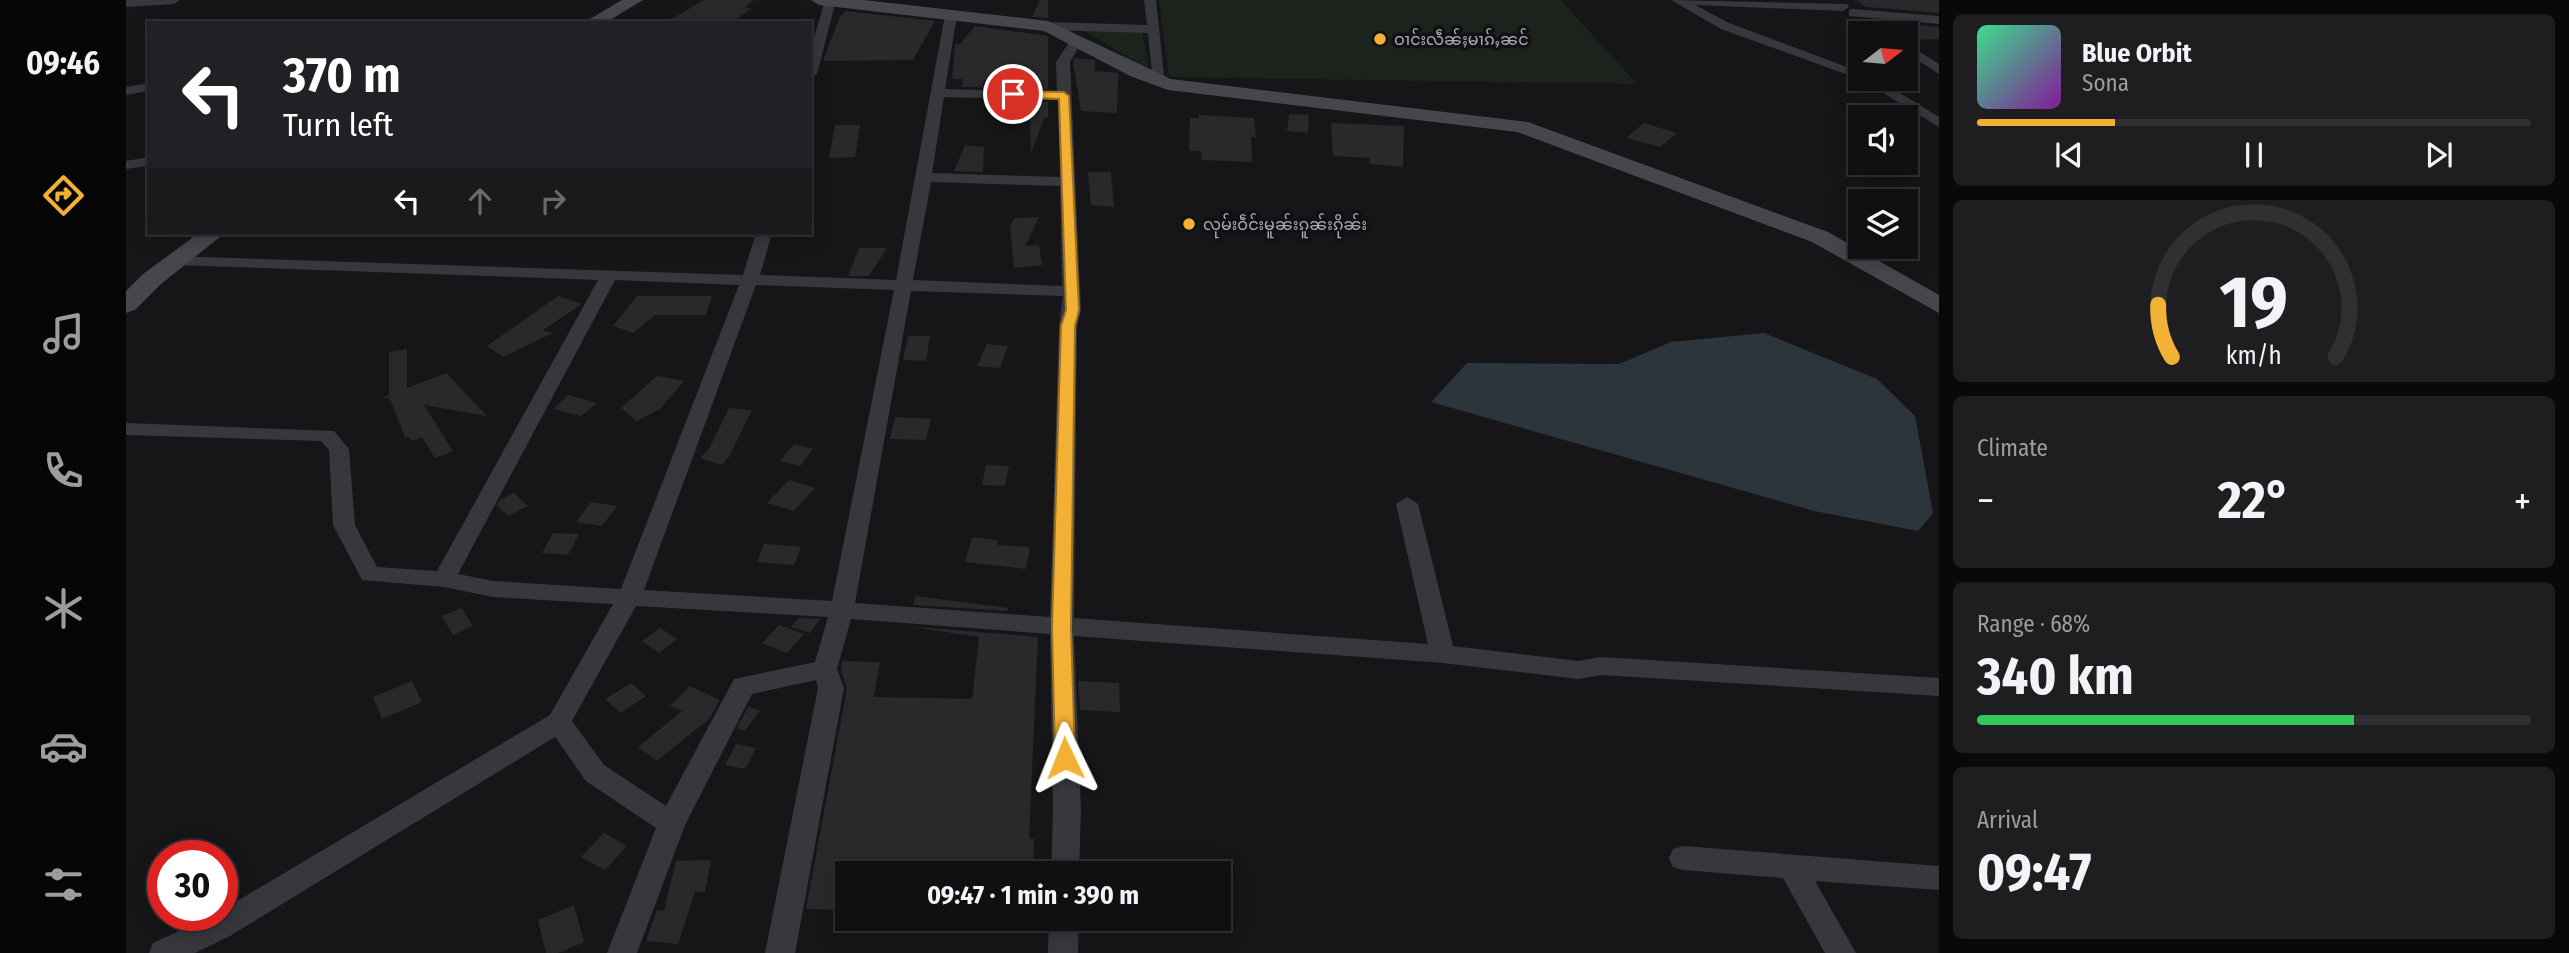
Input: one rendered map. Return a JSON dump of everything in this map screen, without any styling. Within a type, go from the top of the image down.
[{"type":"main road","points":[[596,21],[635,0]]},
{"type":"main road","points":[[825,1],[1048,26],[1078,38],[1143,77],[1160,82],[1521,126],[1820,237],[1939,305]]},
{"type":"main road","points":[[126,305],[152,279],[210,235]]},
{"type":"street","points":[[126,4],[174,0]]},
{"type":"street","points":[[1150,0],[1160,82]]},
{"type":"street","points":[[1676,0],[1843,7],[1939,20]]},
{"type":"street","points":[[1676,0],[1725,26],[1848,72]]},
{"type":"street","points":[[812,64],[825,1]]},
{"type":"street","points":[[1843,7],[1865,21]]},
{"type":"street","points":[[780,953],[831,688],[825,669],[842,610],[924,177],[951,15]]},
{"type":"street","points":[[1048,26],[1154,29]]},
{"type":"street","points":[[1065,861],[1067,810],[1062,627],[1068,326],[1072,310],[1069,291],[1063,62],[1078,38]]},
{"type":"street","points":[[1918,50],[1939,51]]},
{"type":"street","points":[[1918,56],[1939,70]]},
{"type":"street","points":[[126,91],[147,87]]},
{"type":"street","points":[[1887,91],[1939,123]]},
{"type":"street","points":[[936,93],[1064,96]]},
{"type":"street","points":[[126,165],[147,161]]},
{"type":"street","points":[[924,177],[1066,182]]},
{"type":"street","points":[[164,953],[220,927],[559,722],[630,595],[750,279],[763,235]]},
{"type":"street","points":[[177,260],[334,268],[610,273],[1069,291]]},
{"type":"street","points":[[444,579],[610,273]]},
{"type":"street","points":[[126,429],[327,435],[339,449],[344,525],[370,574],[444,579],[493,589],[630,595],[1443,654],[1578,670],[1601,666],[1939,687]]},
{"type":"street","points":[[1407,504],[1443,654]]},
{"type":"street","points":[[622,953],[671,824],[743,686],[825,669]]},
{"type":"street","points":[[559,722],[596,773],[671,824]]},
{"type":"street","points":[[1683,858],[1939,878]]},
{"type":"street","points":[[1791,865],[1841,953]]},
{"type":"street","points":[[1063,953],[1064,931]]},
{"type":"shaded area","name":"ဝၢင်းလဵၼ်ႈမၢၵ်ႇၼင်","points":[[1159,0],[1561,0],[1637,84],[1169,77]]},
{"type":"shaded area","points":[[1073,24],[1141,25],[1149,70]]},
{"type":"shaded area","points":[[1764,333],[1877,379],[1915,416],[1933,513],[1918,531],[1814,511],[1431,402],[1467,363],[1619,364],[1671,342]]},
{"type":"building","points":[[704,0],[754,0],[744,7],[752,8],[734,21],[667,21]]},
{"type":"building","points":[[1040,0],[1048,0],[1048,18],[1032,17]]},
{"type":"building","points":[[1856,0],[1939,0],[1939,13],[1866,7]]},
{"type":"building","points":[[845,11],[935,21],[913,60],[823,61],[839,19]]},
{"type":"building","points":[[1918,25],[1939,27],[1939,39],[1918,40]]},
{"type":"building","points":[[975,26],[1048,36],[1048,89],[1021,88],[1022,80],[984,80],[983,87],[962,87],[963,79],[952,79],[955,44],[960,44]]},
{"type":"building","points":[[1075,58],[1095,60],[1095,71],[1118,73],[1117,113],[1081,111],[1073,62]]},
{"type":"building","points":[[1030,102],[1048,102],[1048,118],[1044,118],[1031,153]]},
{"type":"building","points":[[1289,114],[1309,115],[1308,133],[1287,131]]},
{"type":"building","points":[[1199,115],[1254,118],[1256,138],[1251,137],[1252,162],[1202,160],[1201,151],[1189,151],[1190,118],[1199,118]]},
{"type":"building","points":[[1331,123],[1404,126],[1403,167],[1370,164],[1370,158],[1333,156]]},
{"type":"building","points":[[1644,123],[1677,133],[1660,147],[1626,138]]},
{"type":"building","points":[[835,125],[860,125],[855,157],[829,158]]},
{"type":"building","points":[[965,145],[984,147],[983,172],[954,171]]},
{"type":"building","points":[[1088,172],[1111,172],[1114,207],[1091,205]]},
{"type":"building","points":[[1039,217],[1025,246],[1039,245],[1042,265],[1014,268],[1010,226],[1014,218]]},
{"type":"building","points":[[859,248],[887,248],[869,276],[848,276]]},
{"type":"building","points":[[558,296],[582,304],[543,330],[553,333],[503,357],[487,346]]},
{"type":"building","points":[[637,296],[712,296],[706,315],[655,315],[633,333],[613,326]]},
{"type":"building","points":[[908,336],[930,336],[926,361],[903,360]]},
{"type":"building","points":[[987,344],[1008,346],[1000,368],[977,366]]},
{"type":"building","points":[[407,349],[407,388],[446,373],[487,416],[424,405],[453,451],[435,458],[422,437],[413,441],[407,436],[406,439],[390,399],[383,397],[389,395],[389,352]]},
{"type":"building","points":[[657,376],[684,381],[660,409],[637,421],[621,408]]},
{"type":"building","points":[[568,395],[597,403],[581,416],[553,409]]},
{"type":"building","points":[[729,408],[752,410],[729,457],[721,465],[700,458],[709,449]]},
{"type":"building","points":[[895,417],[931,419],[926,440],[890,439]]},
{"type":"building","points":[[794,444],[813,449],[800,466],[780,461]]},
{"type":"building","points":[[986,465],[1009,466],[1005,486],[982,485]]},
{"type":"building","points":[[789,480],[815,488],[794,511],[767,503]]},
{"type":"building","points":[[514,493],[528,506],[508,516],[497,506],[500,500]]},
{"type":"building","points":[[591,502],[617,506],[602,526],[576,522]]},
{"type":"building","points":[[553,533],[579,534],[568,555],[542,553]]},
{"type":"building","points":[[972,537],[998,540],[997,545],[1030,547],[1026,569],[965,562]]},
{"type":"building","points":[[764,544],[801,547],[794,565],[757,562]]},
{"type":"building","points":[[916,596],[1008,608],[1007,611],[913,605]]},
{"type":"building","points":[[461,608],[473,626],[453,635],[442,616]]},
{"type":"building","points":[[798,618],[820,619],[810,633],[791,627]]},
{"type":"building","points":[[779,625],[804,634],[787,653],[762,643]]},
{"type":"building","points":[[905,626],[1038,637],[1029,839],[1034,839],[1033,861],[835,861],[835,910],[806,909],[847,688],[841,671],[842,661],[880,662],[874,697],[972,699],[979,637]]},
{"type":"building","points":[[660,628],[677,639],[659,653],[642,641]]},
{"type":"building","points":[[412,681],[422,702],[382,719],[373,697]]},
{"type":"building","points":[[1078,681],[1119,683],[1120,712],[1080,710]]},
{"type":"building","points":[[631,683],[646,696],[621,713],[605,699]]},
{"type":"building","points":[[690,686],[720,700],[709,719],[657,761],[638,747],[682,711],[670,706]]},
{"type":"building","points":[[748,707],[760,710],[745,731],[737,728]]},
{"type":"building","points":[[736,744],[756,748],[745,769],[725,765]]},
{"type":"building","points":[[604,833],[627,846],[605,870],[581,857]]},
{"type":"building","points":[[711,860],[705,892],[695,892],[678,944],[646,941],[657,910],[664,911],[676,861]]},
{"type":"building","points":[[574,905],[584,942],[558,953],[546,953],[538,920]]},
{"type":"place","name":"ဝၢင်းလဵၼ်ႈမၢၵ်ႇၼင်","points":[[1380,39]]},
{"type":"place","name":"လုမ်းဝဵင်းမူၼ်းၵူၼ်းၵိုၼ်း","points":[[1189,224]]},
{"type":"route","points":[[1013,94],[1064,96],[1069,291],[1072,310],[1068,326],[1062,627],[1065,758]]}]
